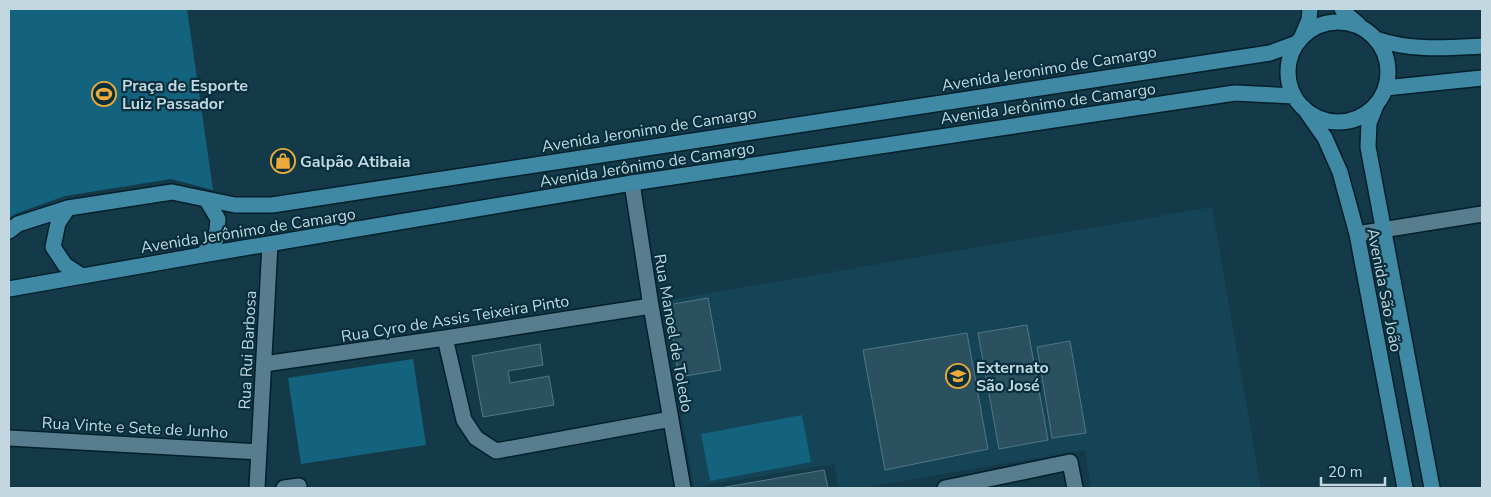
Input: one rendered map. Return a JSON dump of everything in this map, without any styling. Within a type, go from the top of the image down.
[{"type":"main road","points":[[1310,9],[1309,20],[1291,55],[1288,69],[1289,83],[1294,96],[1304,108],[1317,117],[1333,121],[1349,120],[1364,114],[1377,103],[1385,88],[1388,71],[1385,54],[1376,39]]},
{"type":"main road","points":[[1342,9],[1344,13],[1376,39],[1387,43],[1418,49],[1482,46]]},
{"type":"main road","points":[[1299,40],[1314,28],[1330,22],[1346,23],[1362,28]]},
{"type":"main road","name":"Avenida Jeronimo de Camargo","points":[[9,231],[18,224],[68,208],[172,192],[235,205],[272,204],[1270,53],[1299,40]]},
{"type":"main road","points":[[1385,88],[1482,78]]},
{"type":"main road","name":"Avenida Jerônimo de Camargo","points":[[9,289],[632,182],[1235,93],[1294,96]]},
{"type":"main road","name":"Avenida São João","points":[[1377,103],[1369,123],[1368,147],[1432,488]]},
{"type":"main road","name":"Avenida São João","points":[[1304,108],[1326,138],[1340,172],[1357,234],[1405,488]]},
{"type":"main road","points":[[202,255],[216,239],[218,220],[206,199]]},
{"type":"main road","points":[[68,208],[58,223],[53,247],[65,265],[82,276]]},
{"type":"main road","points":[[1374,321],[1399,316]]},
{"type":"street","name":"Rua Manoel de Toledo","points":[[632,182],[651,306],[683,488]]},
{"type":"street","points":[[1357,234],[1482,214]]},
{"type":"street","name":"Rua Rui Barbosa","points":[[257,488],[270,244]]},
{"type":"street","name":"Rua Cyro de Assis Teixeira Pinto","points":[[264,364],[651,306]]},
{"type":"street","points":[[444,338],[464,420],[476,438],[496,451],[671,419]]},
{"type":"street","name":"Rua Vinte e Sete de Junho","points":[[9,438],[259,452]]},
{"type":"street","points":[[945,488],[1070,462],[1075,488]]},
{"type":"shaded area","name":"Praça de Esporte Luiz Passador","points":[[9,9],[187,9],[213,190],[171,179],[65,196],[15,214],[9,218]]},
{"type":"shaded area","name":"Externato São José","points":[[1212,207],[1261,488],[1091,488],[1085,450],[861,488],[839,488],[834,464],[694,487],[662,301]]},
{"type":"shaded area","points":[[413,359],[426,445],[301,464],[288,378]]},
{"type":"shaded area","points":[[802,415],[811,462],[710,481],[701,434]]},
{"type":"building","points":[[708,298],[721,370],[679,377],[668,305]]},
{"type":"building","points":[[1027,325],[1048,440],[999,449],[978,333]]},
{"type":"building","points":[[967,333],[988,449],[885,470],[863,350]]},
{"type":"building","points":[[1070,341],[1086,433],[1052,438],[1037,347]]},
{"type":"building","points":[[540,344],[543,365],[508,371],[510,383],[549,376],[554,405],[483,417],[472,356]]},
{"type":"building","points":[[824,470],[828,488],[720,488]]},
{"type":"place","name":"Praça de Esporte Luiz Passador","points":[[104,94]]},
{"type":"place","name":"Galpão Atibaia","points":[[283,161]]},
{"type":"place","name":"Externato São José","points":[[958,376]]}]
